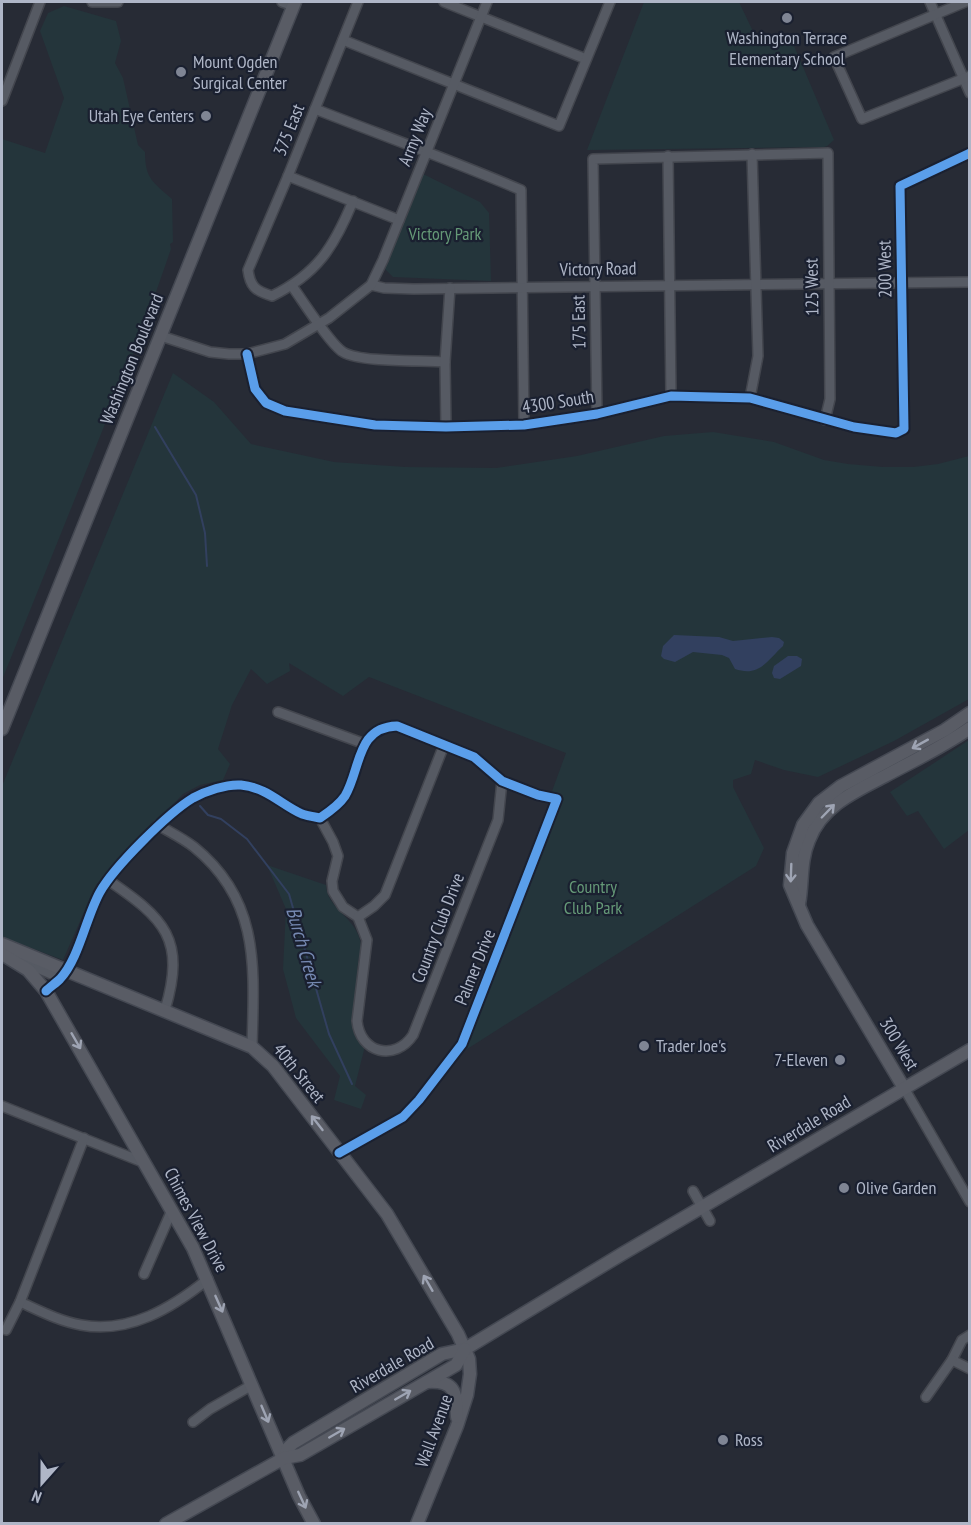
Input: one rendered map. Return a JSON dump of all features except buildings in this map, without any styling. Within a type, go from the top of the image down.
[{"type":"main road","name":"Washington Boulevard","points":[[2,729],[161,336],[290,3]]},
{"type":"main road","name":"300 West","points":[[904,1089],[807,925],[790,885],[792,859],[800,830],[815,807],[841,786],[945,730],[969,713]]},
{"type":"main road","name":"300 West","points":[[799,904],[803,885],[805,850],[813,831],[827,811],[846,796],[946,743],[969,728]]},
{"type":"main road","name":"40th Street","points":[[2,944],[63,975],[165,1010],[252,1047],[273,1066],[387,1214],[470,1345]]},
{"type":"main road","name":"Chimes View Drive","points":[[4,956],[28,970],[46,990],[194,1248],[299,1496],[314,1524]]},
{"type":"main road","name":"Riverdale Road","points":[[284,1458],[293,1443],[442,1354],[470,1345],[969,1050]]},
{"type":"main road","name":"Riverdale Road","points":[[166,1524],[284,1458],[300,1455],[456,1365],[470,1345]]},
{"type":"main road","name":"Wall Avenue","points":[[417,1524],[457,1426],[470,1379],[470,1345]]},
{"type":"main road","points":[[426,1382],[443,1382],[451,1388],[456,1397],[457,1426]]},
{"type":"street","points":[[2,101],[40,2]]},
{"type":"street","points":[[92,2],[118,2]]},
{"type":"street","name":"375 East","points":[[292,286],[272,296],[258,292],[250,283],[248,270],[358,2]]},
{"type":"street","points":[[444,2],[586,59]]},
{"type":"street","name":"Army Way","points":[[371,285],[384,260],[487,2]]},
{"type":"street","points":[[343,40],[559,126],[610,2]]},
{"type":"street","points":[[930,2],[966,78],[969,93]]},
{"type":"street","points":[[964,2],[834,57],[862,119],[966,78]]},
{"type":"street","points":[[315,109],[521,190],[524,425]]},
{"type":"street","name":"125 West","points":[[752,154],[828,153],[830,399],[825,420]]},
{"type":"street","name":"200 West","points":[[904,429],[900,186],[969,153]]},
{"type":"street","points":[[671,396],[668,156],[752,154],[758,356],[750,398]]},
{"type":"street","name":"175 East","points":[[597,414],[594,159],[668,156]]},
{"type":"street","points":[[288,176],[399,220]]},
{"type":"street","points":[[353,201],[331,248],[319,263],[292,286],[343,352],[357,358],[446,362]]},
{"type":"street","name":"Victory Road","points":[[371,285],[384,288],[450,288],[969,282]]},
{"type":"street","points":[[161,336],[210,352],[247,354],[285,344],[329,318],[371,285]]},
{"type":"street","points":[[446,427],[446,362],[450,288]]},
{"type":"street","name":"4300 South","points":[[247,354],[255,389],[266,403],[285,411],[375,425],[446,427],[524,425],[597,414],[671,396],[750,398],[855,427],[896,433],[904,429]]},
{"type":"street","points":[[278,712],[365,744]]},
{"type":"street","points":[[46,990],[63,975],[99,893],[108,880],[159,825],[193,798],[225,786],[240,785],[274,795],[303,814],[320,818],[333,809],[345,796],[371,734],[387,726],[397,726],[474,757],[502,781]]},
{"type":"street","points":[[320,818],[338,856],[332,881],[333,891],[343,907],[358,917],[385,895],[444,745]]},
{"type":"street","name":"Country Club Drive","points":[[358,917],[367,940],[357,1021],[358,1030],[362,1039],[376,1049],[395,1051],[408,1043],[422,1014],[498,820],[502,781]]},
{"type":"street","name":"Palmer Drive","points":[[339,1153],[403,1117],[462,1044],[557,799],[538,795],[502,781]]},
{"type":"street","points":[[159,825],[193,846],[223,874],[246,919],[252,946],[252,1047]]},
{"type":"street","points":[[108,880],[141,902],[155,916],[167,934],[174,971],[165,1010]]},
{"type":"street","name":"40th Street","points":[[4,956],[63,975]]},
{"type":"street","name":"300 West","points":[[904,1089],[969,1202]]},
{"type":"street","points":[[2,1106],[145,1163]]},
{"type":"street","points":[[6,1330],[20,1302],[84,1138]]},
{"type":"street","points":[[693,1191],[710,1221]]},
{"type":"street","points":[[144,1274],[172,1210]]},
{"type":"street","points":[[20,1302],[59,1319],[83,1325],[128,1324],[168,1308],[208,1279]]},
{"type":"street","points":[[926,1397],[952,1360],[962,1340],[969,1335]]},
{"type":"street","points":[[952,1360],[969,1369]]},
{"type":"street","points":[[193,1422],[210,1409],[252,1385]]},
{"type":"green space","points":[[644,2],[739,2],[760,46],[789,34],[834,140],[824,147],[587,150]]},
{"type":"green space","points":[[64,6],[116,21],[121,41],[115,63],[123,78],[138,145],[145,152],[145,161],[151,179],[172,199],[173,242],[170,244],[171,249],[142,332],[2,680],[2,139],[45,153],[64,98],[40,31],[48,13]]},
{"type":"green space","name":"Victory Park","points":[[421,173],[480,202],[489,213],[491,281],[393,277],[384,268]]},
{"type":"green space","name":"Country Club Park","points":[[173,373],[214,402],[251,444],[334,462],[405,467],[496,468],[577,456],[664,436],[713,432],[774,442],[824,460],[848,464],[913,467],[938,464],[969,456],[969,699],[894,741],[818,777],[784,770],[755,760],[751,774],[733,780],[733,787],[764,848],[756,866],[464,1051],[562,802],[561,795],[551,794],[566,753],[369,677],[343,696],[289,663],[290,671],[267,684],[251,669],[232,705],[218,749],[230,764],[223,780],[200,785],[183,794],[96,885],[63,960],[2,937],[2,786]]},
{"type":"green space","points":[[969,740],[969,830],[944,849],[918,811],[907,816],[890,792]]},
{"type":"green space","points":[[267,865],[326,885],[331,900],[357,932],[361,946],[353,1020],[355,1033],[365,1046],[355,1086],[366,1095],[361,1109],[334,1100],[340,1076],[296,1018],[283,969],[286,909]]},
{"type":"water","points":[[674,635],[719,637],[733,641],[772,637],[784,642],[783,646],[762,666],[743,671],[735,669],[729,658],[722,655],[693,652],[675,662],[664,659],[661,656],[663,646]]},
{"type":"water","points":[[788,656],[797,656],[802,659],[801,666],[780,679],[774,678],[772,673],[774,666]]},
{"type":"waterway","name":"Burch Creek","points":[[155,427],[196,495],[205,533],[207,566]]},
{"type":"waterway","name":"Burch Creek","points":[[200,806],[208,815],[221,819],[247,839],[289,894],[329,1034],[352,1084]]},
{"type":"cycle path","points":[[247,354],[255,389],[266,403],[285,411],[375,425],[446,427],[524,425],[597,414],[671,396],[750,398],[854,427],[896,433],[904,429],[900,186],[970,153]]},
{"type":"cycle path","points":[[46,991],[67,971],[100,892],[107,881],[142,841],[182,805],[210,791],[235,785],[259,789],[302,814],[320,818],[345,796],[367,741],[384,728],[397,726],[474,757],[502,781],[538,795],[557,799],[462,1044],[403,1117],[339,1153]]},
{"type":"place","name":"Washington Terrace Elementary School","points":[[787,18]]},
{"type":"place","name":"Mount Ogden Surgical Center","points":[[181,72]]},
{"type":"place","name":"Utah Eye Centers","points":[[206,116]]},
{"type":"place","name":"Trader Joe's","points":[[644,1046]]},
{"type":"place","name":"7-Eleven","points":[[840,1060]]},
{"type":"place","name":"Olive Garden","points":[[844,1188]]},
{"type":"place","name":"Ross","points":[[723,1440]]}]
